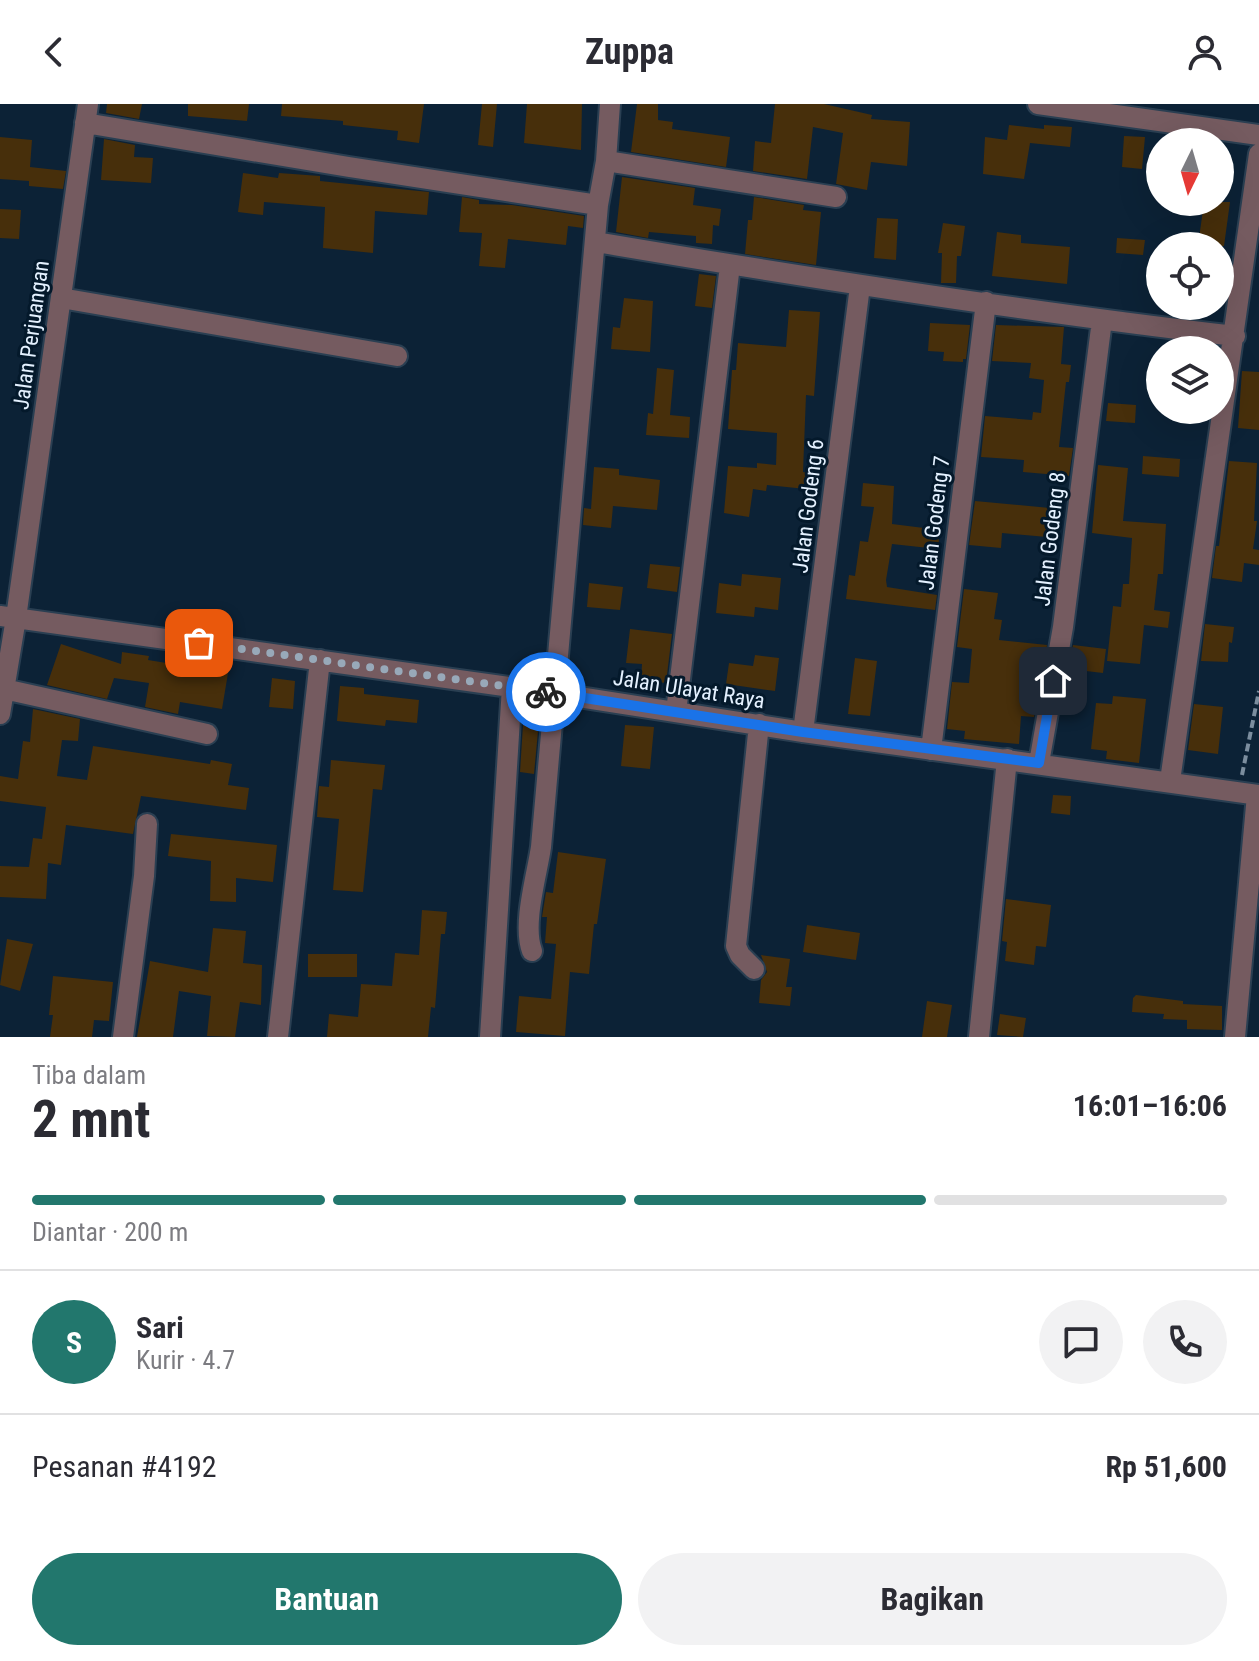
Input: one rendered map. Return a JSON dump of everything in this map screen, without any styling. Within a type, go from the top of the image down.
[{"type":"street","points":[[532,951],[529,927],[541,847],[598,205],[606,161],[610,104]]},
{"type":"street","points":[[1038,104],[1259,135]]},
{"type":"street","points":[[86,113],[349,167],[598,205]]},
{"type":"street","name":"Jalan Perjuangan","points":[[0,714],[8,617],[61,298],[86,113]]},
{"type":"street","points":[[1170,781],[1259,154]]},
{"type":"street","points":[[606,161],[836,197]]},
{"type":"street","points":[[596,242],[860,286],[1235,336]]},
{"type":"street","points":[[676,712],[730,265]]},
{"type":"street","name":"Jalan Godeng 6","points":[[803,732],[860,286]]},
{"type":"street","points":[[61,298],[397,356]]},
{"type":"street","name":"Jalan Godeng 7","points":[[931,750],[986,302]]},
{"type":"street","name":"Jalan Godeng 8","points":[[1039,763],[1063,627],[1102,320]]},
{"type":"street","name":"Jalan Ulayat Raya","points":[[8,617],[1251,795]]},
{"type":"street","points":[[278,1037],[320,660]]},
{"type":"street","points":[[490,1037],[512,687]]},
{"type":"street","points":[[4,689],[207,734]]},
{"type":"street","points":[[754,969],[736,946],[759,724]]},
{"type":"street","points":[[979,1037],[1007,759]]},
{"type":"street","points":[[1235,1037],[1251,795]]},
{"type":"street","points":[[123,1037],[144,876],[147,824]]},
{"type":"path","points":[[1251,795],[1259,691]]},
{"type":"building","points":[[107,104],[142,104],[139,119],[106,113]]},
{"type":"building","points":[[188,104],[249,104],[247,121],[188,116]]},
{"type":"building","points":[[282,104],[424,104],[419,143],[397,140],[398,131],[343,125],[343,121],[281,116]]},
{"type":"building","points":[[482,104],[497,104],[493,147],[478,145]]},
{"type":"building","points":[[527,104],[582,104],[581,150],[524,143]]},
{"type":"building","points":[[637,104],[658,104],[658,120],[673,122],[672,129],[730,137],[726,167],[631,152]]},
{"type":"building","points":[[775,104],[824,104],[872,115],[871,119],[910,122],[907,166],[871,162],[867,190],[836,184],[843,133],[813,127],[807,179],[753,171],[755,141],[771,143]]},
{"type":"building","points":[[1009,125],[1044,129],[1044,125],[1072,127],[1070,147],[1030,143],[1024,179],[983,174],[985,137],[1007,140]]},
{"type":"building","points":[[1124,136],[1145,137],[1142,169],[1122,167]]},
{"type":"building","points":[[0,137],[32,140],[30,167],[66,171],[63,189],[29,186],[29,181],[0,179]]},
{"type":"building","points":[[104,139],[135,145],[134,157],[153,158],[151,183],[101,180]]},
{"type":"building","points":[[243,173],[278,178],[279,173],[320,176],[320,181],[429,192],[427,215],[375,211],[373,253],[323,248],[325,207],[264,202],[263,215],[238,212]]},
{"type":"building","points":[[622,177],[695,188],[693,205],[721,209],[719,226],[713,225],[712,244],[696,243],[696,236],[649,232],[648,238],[616,232]]},
{"type":"building","points":[[462,197],[479,200],[479,204],[512,205],[584,216],[583,228],[568,226],[566,245],[508,239],[505,268],[479,266],[482,233],[459,232]]},
{"type":"building","points":[[754,197],[804,205],[803,210],[821,212],[816,265],[745,254]]},
{"type":"building","points":[[0,209],[21,210],[19,239],[0,238]]},
{"type":"building","points":[[1202,216],[1228,216],[1226,232],[1200,232]]},
{"type":"building","points":[[877,218],[898,219],[896,260],[874,258]]},
{"type":"building","points":[[943,223],[965,226],[961,256],[957,256],[956,283],[941,283],[942,253],[938,253]]},
{"type":"building","points":[[997,232],[1021,235],[1021,243],[1070,247],[1067,284],[992,276]]},
{"type":"building","points":[[1117,238],[1145,240],[1143,255],[1116,253]]},
{"type":"building","points":[[699,274],[716,276],[712,308],[695,306]]},
{"type":"building","points":[[624,298],[653,301],[650,352],[611,349],[613,327],[620,328]]},
{"type":"building","points":[[789,310],[820,312],[814,396],[806,395],[803,472],[808,473],[806,489],[767,485],[766,491],[753,489],[749,517],[724,513],[728,466],[757,468],[757,463],[776,465],[777,433],[728,429],[732,370],[736,370],[738,343],[786,347]]},
{"type":"building","points":[[930,323],[970,325],[963,362],[943,361],[944,352],[928,351]]},
{"type":"building","points":[[996,325],[1064,327],[1061,364],[1071,365],[1069,382],[1066,382],[1059,447],[1073,448],[1069,476],[1023,472],[1024,460],[981,457],[985,416],[1032,420],[1033,412],[1041,413],[1044,380],[1029,378],[1031,363],[992,361]]},
{"type":"building","points":[[657,368],[674,370],[670,415],[690,417],[689,438],[646,435],[648,413],[653,414]]},
{"type":"building","points":[[1242,371],[1259,372],[1259,430],[1238,428]]},
{"type":"building","points":[[1108,403],[1136,405],[1135,423],[1106,421]]},
{"type":"building","points":[[1143,456],[1180,459],[1179,477],[1142,474]]},
{"type":"building","points":[[1229,461],[1257,463],[1254,521],[1257,521],[1253,549],[1259,550],[1259,565],[1244,563],[1242,582],[1212,578]]},
{"type":"building","points":[[1098,465],[1128,468],[1123,521],[1166,524],[1163,574],[1158,574],[1154,610],[1170,612],[1168,628],[1144,625],[1140,664],[1107,661],[1113,606],[1121,607],[1123,584],[1129,584],[1132,538],[1092,533]]},
{"type":"building","points":[[594,467],[619,469],[619,475],[660,480],[657,510],[613,506],[611,528],[583,525],[584,508],[591,509]]},
{"type":"building","points":[[863,483],[894,486],[892,524],[940,530],[938,549],[892,544],[886,580],[887,587],[937,595],[935,610],[846,599],[849,575],[855,576],[860,541],[868,542],[874,507],[861,506]]},
{"type":"building","points":[[975,501],[1050,508],[1047,537],[1002,533],[1001,548],[969,545]]},
{"type":"building","points":[[650,564],[680,567],[677,592],[647,588]]},
{"type":"building","points":[[742,574],[781,578],[778,610],[755,607],[754,617],[716,613],[719,583],[741,586]]},
{"type":"building","points":[[589,583],[623,587],[620,610],[587,607]]},
{"type":"building","points":[[964,589],[998,593],[994,619],[1002,620],[999,640],[1047,645],[1034,717],[1021,716],[1019,744],[964,739],[965,731],[947,729],[952,682],[969,683],[972,649],[957,647]]},
{"type":"building","points":[[1205,624],[1234,627],[1228,662],[1201,661]]},
{"type":"building","points":[[630,629],[672,634],[666,683],[641,680],[642,664],[626,663]]},
{"type":"building","points":[[61,644],[121,664],[122,652],[149,656],[148,660],[228,673],[222,709],[180,702],[178,714],[145,707],[149,683],[114,678],[107,699],[47,685]]},
{"type":"building","points":[[1073,645],[1106,649],[1103,673],[1069,669]]},
{"type":"building","points":[[755,655],[779,658],[775,691],[726,684],[729,663],[753,666]]},
{"type":"building","points":[[855,658],[877,661],[870,716],[848,714]]},
{"type":"building","points":[[272,678],[295,681],[293,709],[269,707]]},
{"type":"building","points":[[340,686],[364,688],[364,694],[419,700],[417,723],[386,720],[385,726],[337,721]]},
{"type":"building","points":[[1113,696],[1146,699],[1139,763],[1106,759],[1107,751],[1091,749],[1096,703],[1112,704]]},
{"type":"building","points":[[1194,704],[1223,707],[1218,754],[1188,750]]},
{"type":"building","points":[[33,709],[80,719],[78,741],[62,740],[57,776],[87,780],[93,746],[210,764],[211,760],[232,764],[228,785],[249,788],[246,810],[141,796],[133,834],[66,825],[61,865],[48,863],[46,899],[0,897],[0,866],[29,867],[33,838],[42,839],[46,807],[0,801],[0,776],[18,779],[23,741],[30,742]]},
{"type":"building","points":[[524,709],[540,710],[534,774],[520,772]]},
{"type":"building","points":[[625,725],[654,727],[650,769],[621,766]]},
{"type":"building","points":[[331,760],[385,765],[382,790],[373,789],[363,892],[333,890],[339,819],[317,817],[319,786],[329,787]]},
{"type":"building","points":[[1053,795],[1071,796],[1070,815],[1051,813]]},
{"type":"building","points":[[171,834],[277,845],[273,882],[236,878],[236,902],[210,901],[211,861],[168,856]]},
{"type":"building","points":[[558,852],[606,859],[589,974],[570,972],[565,1036],[516,1032],[519,996],[551,999],[556,944],[545,943],[547,917],[542,917],[546,892],[553,893]]},
{"type":"building","points":[[1006,899],[1051,905],[1046,947],[1036,946],[1034,965],[1005,961],[1007,942],[1002,941]]},
{"type":"building","points":[[422,910],[447,912],[445,934],[441,934],[435,1008],[431,1007],[428,1037],[327,1037],[329,1014],[358,1017],[361,984],[392,986],[395,953],[419,955]]},
{"type":"building","points":[[807,925],[860,933],[856,960],[803,952]]},
{"type":"building","points":[[213,928],[246,931],[243,963],[262,965],[261,1005],[240,1002],[235,1037],[207,1036],[211,996],[179,991],[173,1037],[137,1037],[150,961],[208,972]]},
{"type":"building","points":[[7,939],[33,944],[20,991],[0,985]]},
{"type":"building","points":[[308,954],[357,954],[357,977],[308,977]]},
{"type":"building","points":[[761,955],[790,959],[786,987],[792,987],[790,1006],[759,1003],[761,980],[767,972]]},
{"type":"building","points":[[53,976],[113,982],[109,1021],[94,1020],[92,1037],[50,1037]]},
{"type":"building","points":[[1136,995],[1183,1001],[1183,1004],[1222,1006],[1222,1030],[1187,1029],[1187,1020],[1163,1019],[1164,1014],[1132,1012]]},
{"type":"building","points":[[927,1001],[952,1005],[947,1037],[922,1037]]},
{"type":"building","points":[[1000,1014],[1026,1018],[1023,1037],[997,1035]]},
{"type":"way so far","points":[[199,643],[546,692]]},
{"type":"route","points":[[546,692],[803,732],[1039,763],[1053,681]]}]
